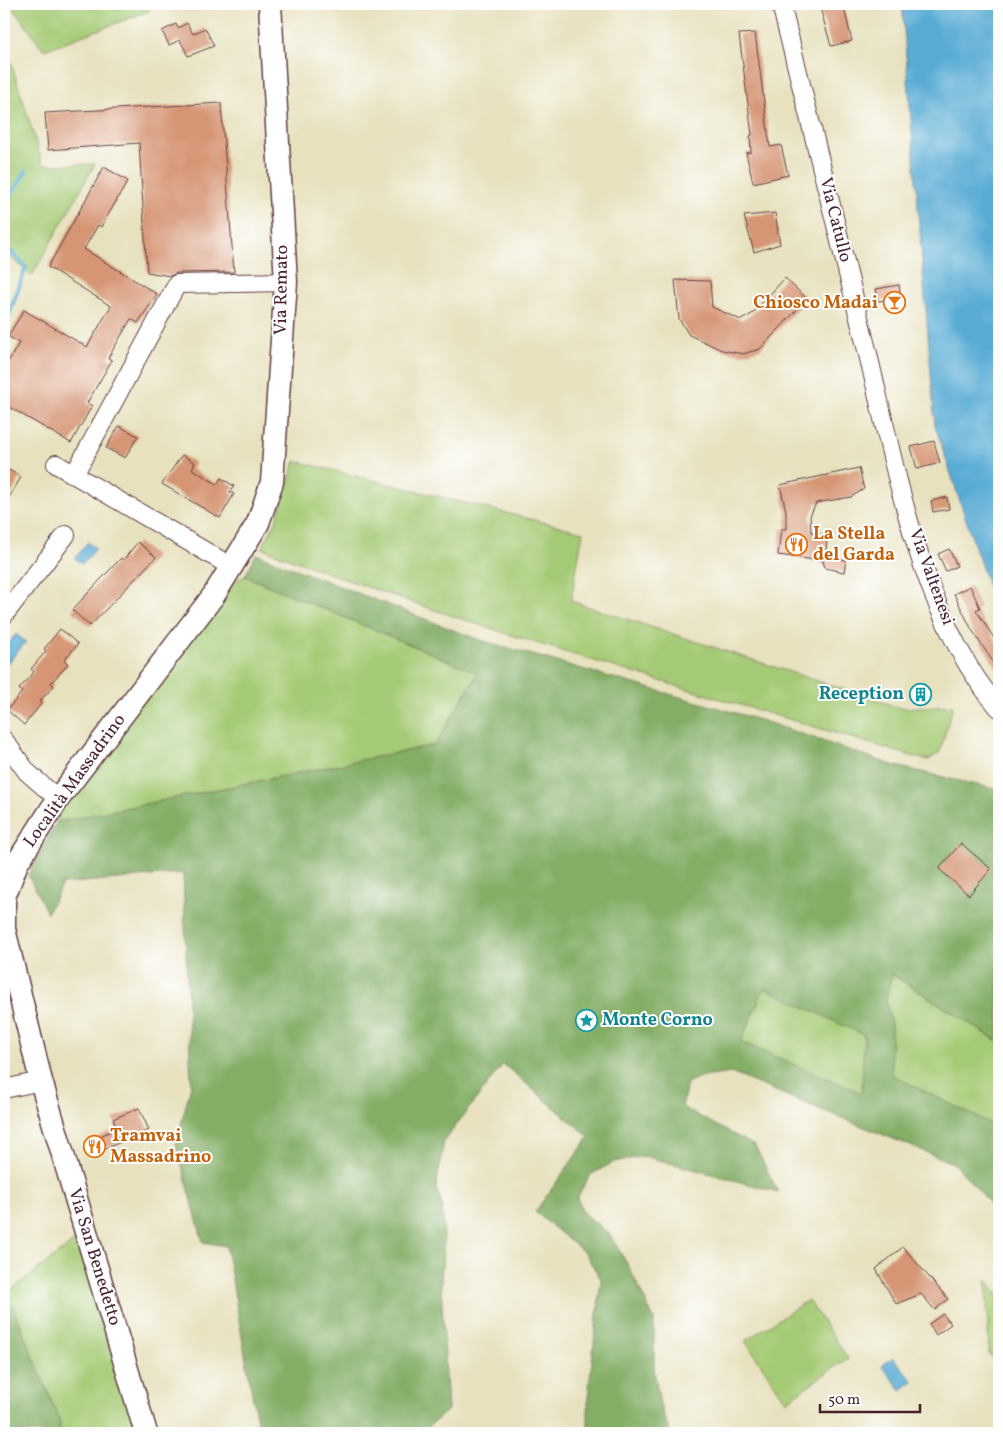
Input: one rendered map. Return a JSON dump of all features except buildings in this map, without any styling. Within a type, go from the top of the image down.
[{"type":"main road","name":"Via Remato","points":[[232,567],[258,523],[272,482],[286,282],[270,4]]},
{"type":"main road","name":"Località Massadrino","points":[[38,1081],[4,929],[4,897],[17,863],[58,799],[214,595],[232,567]]},
{"type":"main road","name":"Via San Benedetto","points":[[38,1081],[146,1433]]},
{"type":"street","name":"Via Catullo","points":[[781,4],[888,436]]},
{"type":"street","points":[[74,475],[177,284],[286,282]]},
{"type":"street","name":"Via Valtenesi","points":[[888,436],[929,585],[952,637],[999,708]]},
{"type":"street","points":[[56,464],[232,567]]},
{"type":"street","points":[[4,615],[66,535]]},
{"type":"street","points":[[4,740],[27,772],[58,799]]},
{"type":"street","points":[[4,1089],[38,1081]]},
{"type":"green space","points":[[10,4],[147,4],[149,11],[44,50]]},
{"type":"green space","points":[[11,62],[43,165],[95,164],[32,276],[4,252],[4,67]]},
{"type":"green space","points":[[295,461],[583,532],[571,601],[901,708],[953,705],[940,752],[929,760],[918,758],[670,684],[424,606],[262,548],[276,521]]},
{"type":"green space","points":[[256,554],[477,639],[764,721],[892,765],[999,790],[999,1042],[892,974],[886,999],[891,1026],[892,1075],[999,1128],[999,1238],[989,1202],[955,1164],[731,1073],[697,1078],[687,1083],[682,1107],[755,1146],[778,1192],[644,1156],[614,1162],[590,1175],[577,1198],[584,1214],[609,1233],[629,1267],[654,1319],[654,1370],[661,1409],[670,1433],[588,1433],[588,1397],[601,1279],[584,1252],[535,1212],[589,1137],[503,1064],[444,1141],[436,1188],[442,1205],[444,1236],[441,1283],[448,1410],[421,1433],[259,1433],[226,1246],[203,1242],[176,1144],[191,1085],[183,873],[62,884],[47,913],[28,875],[57,822],[435,745],[478,673],[245,576]],"holes":[[[764,988],[864,1035],[862,1093],[741,1042]]]},
{"type":"green space","points":[[245,576],[478,673],[435,745],[57,822],[61,804],[235,581]]},
{"type":"green space","points":[[891,974],[999,1042],[999,1128],[892,1075],[891,1026],[886,999]]},
{"type":"green space","points":[[764,987],[864,1035],[862,1094],[741,1042]]},
{"type":"green space","points":[[80,1237],[137,1433],[61,1433],[59,1419],[7,1293]]},
{"type":"green space","points":[[986,1279],[999,1296],[999,1368],[989,1353]]},
{"type":"green space","points":[[4,1292],[7,1293],[59,1419],[61,1433],[4,1433]]},
{"type":"green space","points":[[808,1300],[848,1358],[786,1401],[745,1341]]},
{"type":"water","points":[[902,4],[999,4],[999,593],[990,592],[935,426]]},
{"type":"water","points":[[88,542],[96,549],[82,564],[75,558]]},
{"type":"water","points":[[16,634],[26,642],[8,663],[4,660],[4,649]]},
{"type":"water","points":[[893,1357],[913,1381],[901,1390],[882,1366]]},
{"type":"waterway","points":[[4,206],[26,171]]},
{"type":"waterway","points":[[4,245],[26,267],[4,329]]},
{"type":"place","name":"Chiosco Madai","points":[[894,303]]},
{"type":"place","name":"La Stella del Garda","points":[[797,544]]},
{"type":"place","name":"Reception","points":[[920,694]]},
{"type":"place","name":"Monte Corno","points":[[586,1020]]},
{"type":"place","name":"Tramvai Massadrino","points":[[94,1146]]}]
